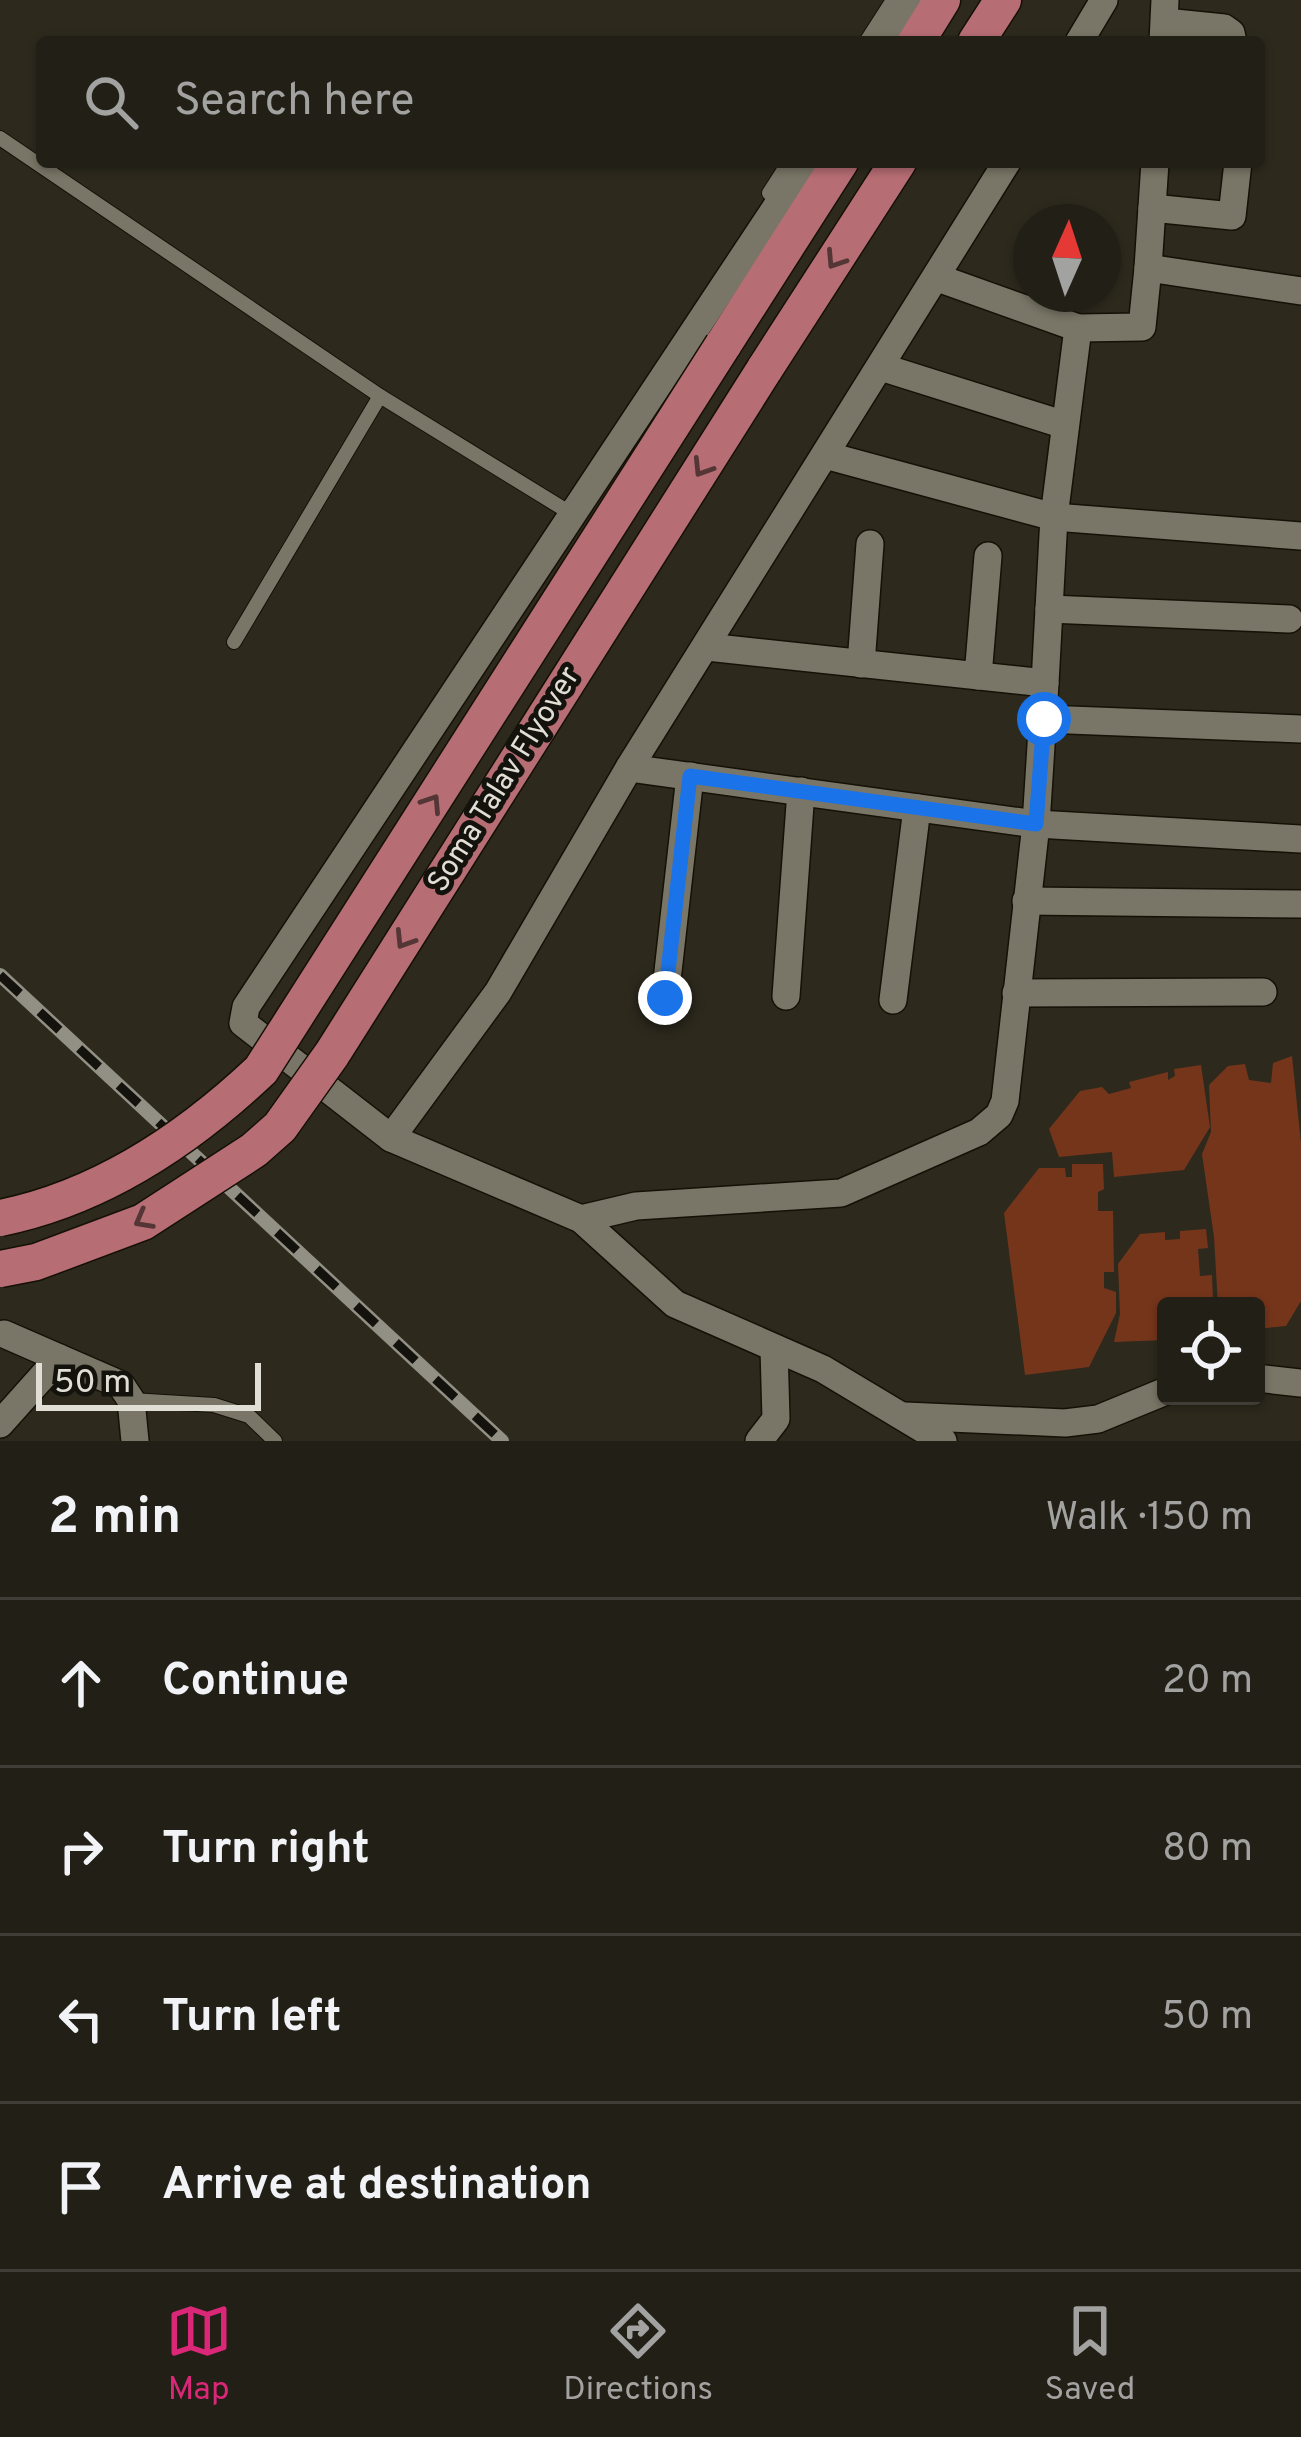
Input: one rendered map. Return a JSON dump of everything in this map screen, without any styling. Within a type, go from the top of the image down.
[{"type":"main road","points":[[920,36],[942,0]]},
{"type":"main road","points":[[980,36],[1003,0]]},
{"type":"main road","name":"Soma Talav Flyover","points":[[0,1218],[80,1197],[118,1176],[221,1107],[261,1070],[836,168]]},
{"type":"main road","name":"Soma Talav Flyover","points":[[0,1269],[53,1256],[143,1222],[254,1150],[280,1127],[345,1034],[894,168]]},
{"type":"street","points":[[889,36],[913,0]]},
{"type":"street","points":[[1083,36],[1104,0]]},
{"type":"street","points":[[1164,21],[1224,28],[1232,36]]},
{"type":"street","points":[[802,168],[247,1007],[243,1023],[392,1138],[581,1219],[675,1304],[824,1369],[917,1431],[1098,1419],[1157,1395]]},
{"type":"street","points":[[392,1138],[498,992],[629,768],[1003,168]]},
{"type":"street","points":[[938,278],[1078,328],[1142,327],[1155,168]]},
{"type":"street","points":[[1152,208],[1232,216],[1237,168]]},
{"type":"street","points":[[1148,268],[1301,291]]},
{"type":"street","points":[[581,1219],[636,1206],[841,1192],[979,1132],[999,1115],[1005,1101],[1036,824],[1054,517],[1078,328]]},
{"type":"street","points":[[881,367],[1065,425]]},
{"type":"street","points":[[825,454],[1054,517],[1301,536]]},
{"type":"street","points":[[861,664],[871,544]]},
{"type":"street","points":[[977,676],[988,556]]},
{"type":"street","points":[[1049,609],[1289,619]]},
{"type":"street","points":[[707,647],[1045,683]]},
{"type":"street","points":[[1044,719],[1301,729]]},
{"type":"street","points":[[629,768],[1036,824],[1301,839]]},
{"type":"street","points":[[665,998],[690,776]]},
{"type":"street","points":[[786,996],[802,791]]},
{"type":"street","points":[[893,1000],[917,808]]},
{"type":"street","points":[[1026,901],[1301,904]]},
{"type":"street","points":[[1016,993],[1263,992]]},
{"type":"street","points":[[1,1326],[121,1384],[131,1400],[135,1441]]},
{"type":"street","points":[[759,1441],[776,1419],[774,1348]]},
{"type":"street","points":[[0,1424],[59,1358]]},
{"type":"street","points":[[1265,1379],[1301,1383]]},
{"type":"lane","points":[[870,36],[892,0]]},
{"type":"lane","points":[[0,138],[36,162]]},
{"type":"lane","points":[[44,168],[380,396],[567,511],[785,168]]},
{"type":"lane","points":[[234,642],[380,396]]},
{"type":"lane","points":[[131,1400],[214,1405],[249,1416],[275,1441]]},
{"type":"building","points":[[1292,1056],[1301,1143],[1301,1301],[1286,1326],[1265,1328],[1265,1297],[1217,1297],[1202,1154],[1211,1132],[1209,1085],[1228,1066],[1245,1064],[1249,1080],[1271,1083],[1273,1063]]},
{"type":"building","points":[[1201,1065],[1210,1127],[1184,1170],[1114,1177],[1112,1152],[1059,1157],[1049,1129],[1080,1091],[1102,1087],[1109,1094],[1131,1088],[1129,1082],[1168,1072],[1168,1080],[1175,1076],[1174,1069]]},
{"type":"building","points":[[1072,1164],[1103,1164],[1104,1189],[1098,1192],[1098,1211],[1113,1211],[1114,1272],[1104,1272],[1104,1288],[1116,1292],[1116,1313],[1089,1367],[1025,1375],[1004,1213],[1039,1168],[1065,1168],[1066,1177],[1072,1177]]},
{"type":"building","points":[[1206,1229],[1208,1248],[1198,1249],[1200,1276],[1212,1275],[1213,1297],[1157,1297],[1157,1340],[1114,1342],[1120,1314],[1118,1264],[1140,1234],[1165,1232],[1165,1240],[1180,1239],[1180,1231]]},
{"type":"railway","points":[[0,975],[502,1441]]},
{"type":"route","points":[[665,998],[690,776],[1036,824],[1044,719]]}]
